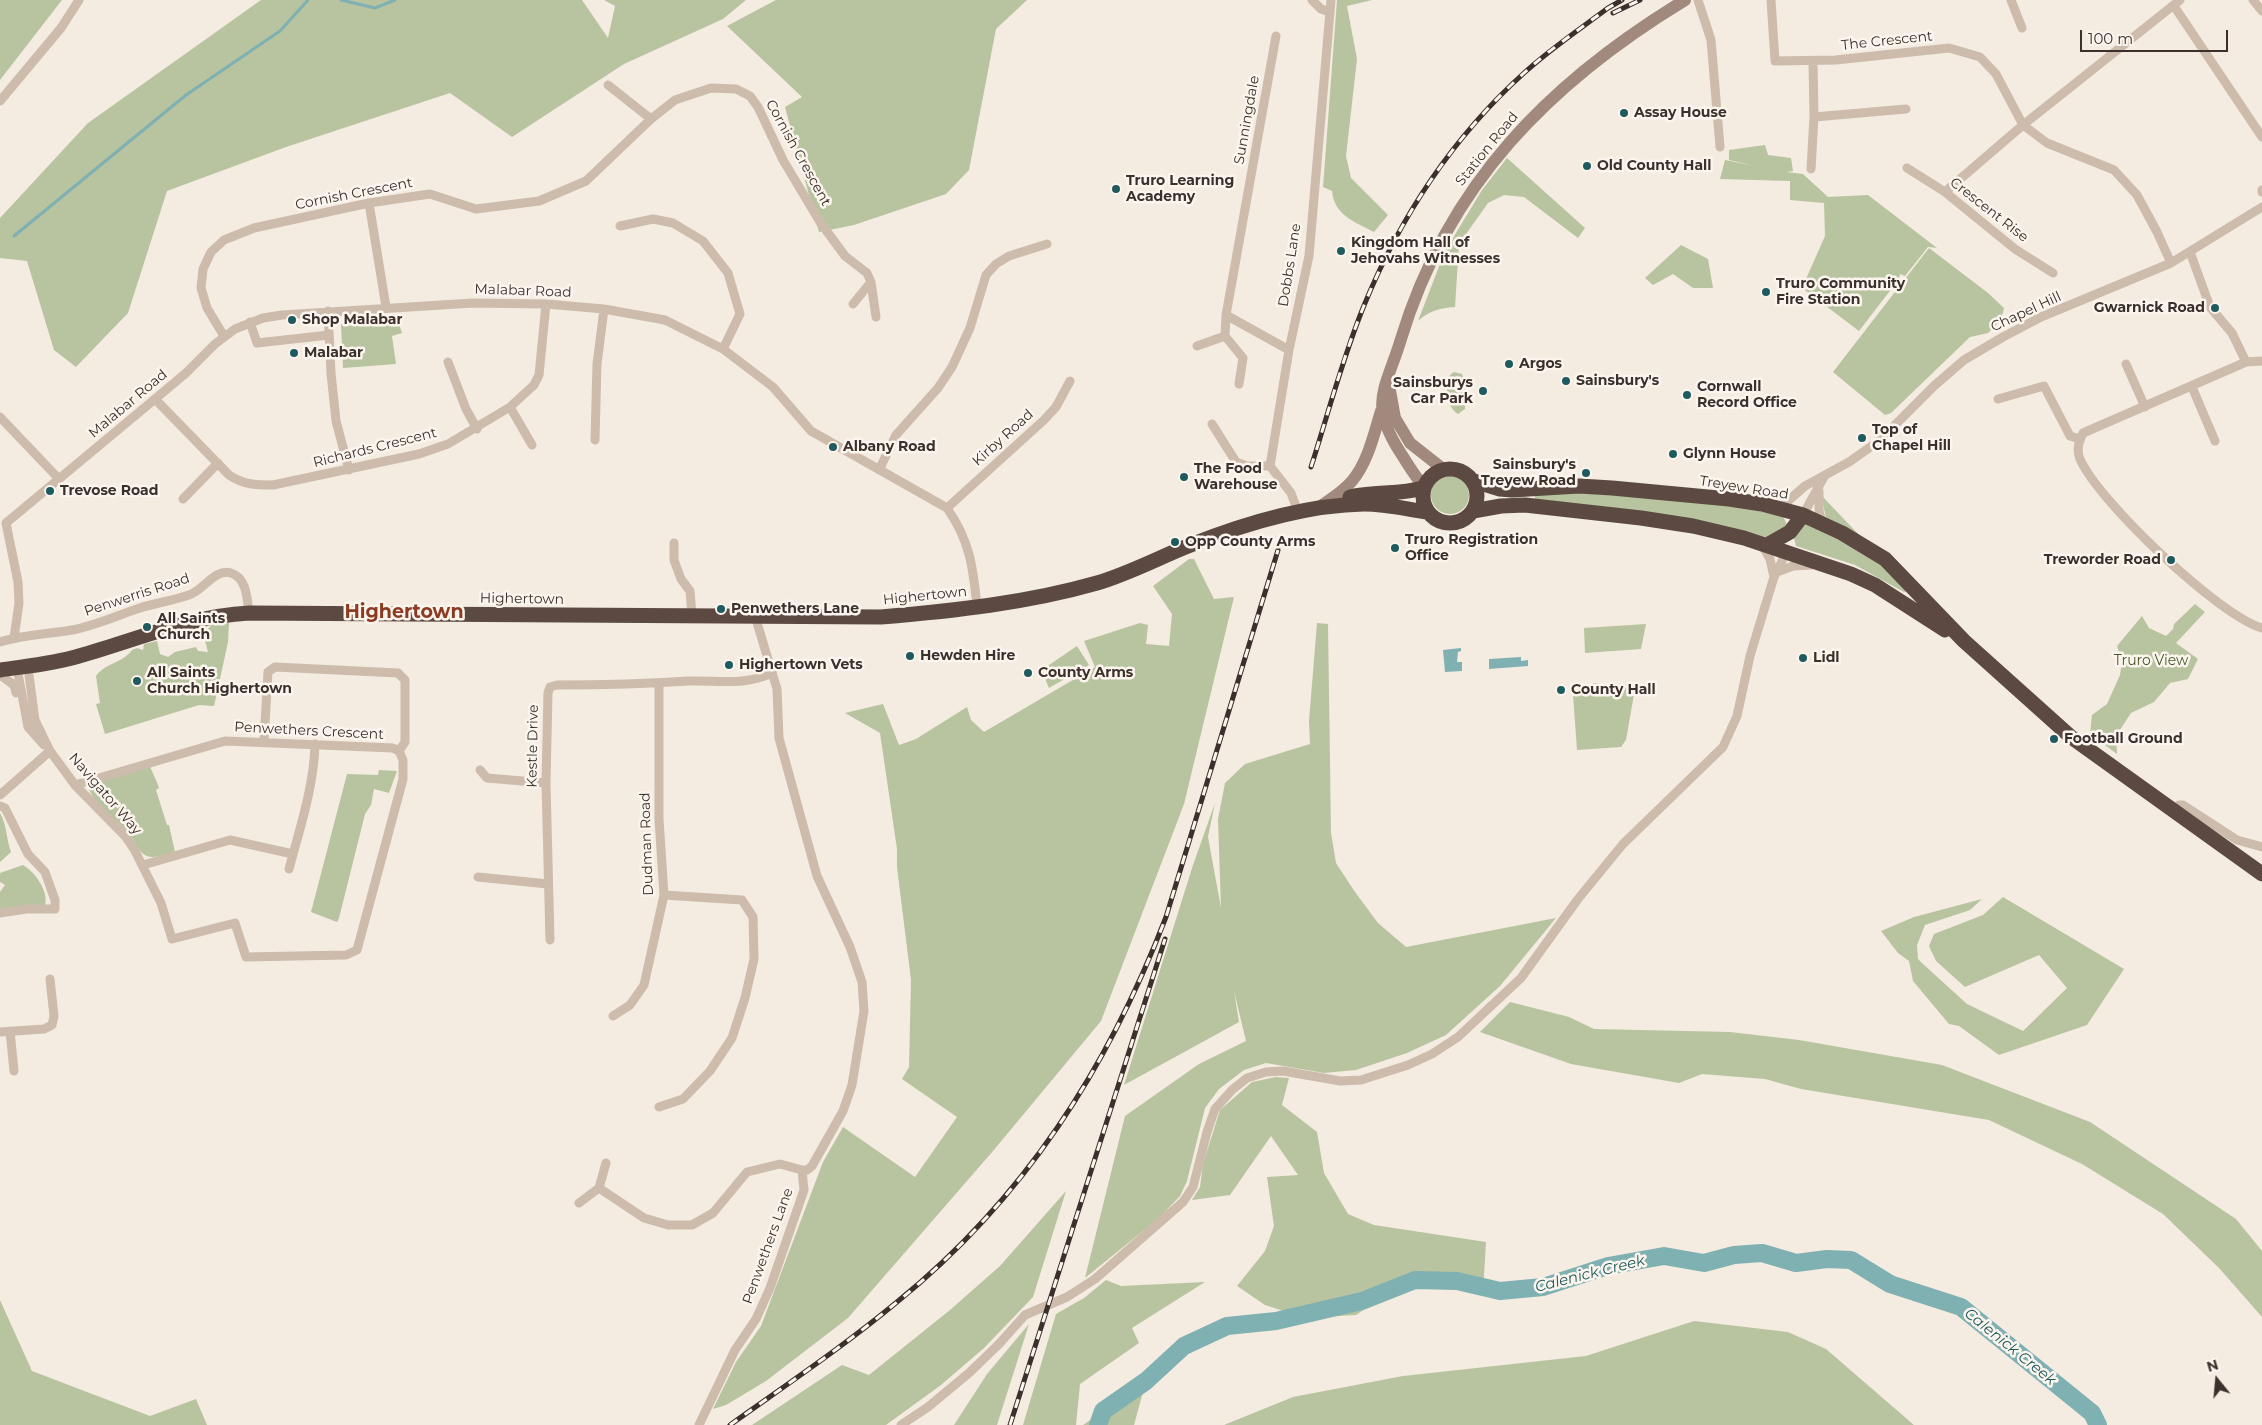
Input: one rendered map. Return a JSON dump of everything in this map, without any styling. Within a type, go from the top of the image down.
[{"type":"highway","points":[[1443,469],[1463,471],[1474,481],[1478,498],[1473,512],[1464,519],[1453,522],[1438,520],[1427,512],[1422,497],[1424,487],[1432,475],[1443,469]]},
{"type":"highway","name":"Treyew Road","points":[[1474,481],[1500,489],[1512,490],[1578,486],[1729,499],[1780,508],[1803,515],[1842,532],[1885,559],[1964,642],[2071,737],[2262,874]]},
{"type":"highway","name":"Highertown","points":[[1318,508],[1342,499],[1361,495],[1403,493],[1424,487]]},
{"type":"highway","name":"Highertown","points":[[0,670],[79,656],[197,619],[250,613],[881,617],[1041,597],[1099,582],[1228,530],[1318,508],[1381,505],[1427,512]]},
{"type":"highway","name":"Treyew Road","points":[[1473,512],[1511,505],[1575,510],[1693,526],[1764,544],[1851,574],[1874,585],[1964,642]]},
{"type":"highway","points":[[1786,553],[1790,532],[1803,515]]},
{"type":"highway","points":[[1764,544],[1790,532]]},
{"type":"street","points":[[0,101],[61,28],[79,0]]},
{"type":"street","points":[[1312,0],[1321,9],[1330,12]]},
{"type":"street","name":"Dobbs Lane","points":[[1270,466],[1289,350],[1309,256],[1331,0]]},
{"type":"street","name":"Station Road","points":[[1424,487],[1390,435],[1381,410],[1383,391],[1417,294],[1444,236],[1480,177],[1534,114],[1600,56],[1640,27],[1685,0]]},
{"type":"street","points":[[1698,0],[1711,40],[1720,147]]},
{"type":"street","name":"The Crescent","points":[[1771,0],[1775,62],[1813,62],[1952,48],[1980,57],[1996,74],[2023,125]]},
{"type":"street","points":[[2010,0],[2022,28]]},
{"type":"street","points":[[2253,0],[2262,12]]},
{"type":"street","points":[[1945,192],[2023,125],[2177,3],[2262,137]]},
{"type":"street","name":"Sunningdale","points":[[1225,336],[1226,315],[1276,36]]},
{"type":"street","points":[[1811,169],[1814,117],[1813,62]]},
{"type":"street","points":[[608,85],[651,119]]},
{"type":"street","name":"Cornish Crescent","points":[[224,336],[207,308],[201,288],[203,269],[211,252],[224,240],[254,228],[370,203],[430,194],[476,209],[539,201],[586,181],[651,119],[675,100],[711,88],[736,88],[750,96],[758,108],[783,160],[820,222],[844,256],[867,273],[871,282]]},
{"type":"street","points":[[1814,117],[1906,109]]},
{"type":"street","points":[[2023,125],[2047,143],[2114,170],[2137,195],[2158,232],[2172,263]]},
{"type":"street","name":"Crescent Rise","points":[[1907,168],[1945,192],[2015,249],[2053,273]]},
{"type":"street","points":[[370,203],[386,307]]},
{"type":"street","name":"Chapel Hill","points":[[1780,508],[1805,486],[1879,441],[1948,373],[1983,348],[2041,317],[2172,263],[2262,207]]},
{"type":"street","points":[[620,226],[653,219],[673,223],[702,240],[728,273],[740,314],[722,349]]},
{"type":"street","points":[[879,470],[896,435],[938,388],[952,368],[970,328],[986,275],[996,264],[1009,256],[1046,244]]},
{"type":"street","points":[[2190,252],[2210,307],[2232,333],[2246,362]]},
{"type":"street","points":[[854,304],[871,282]]},
{"type":"street","points":[[871,282],[876,317]]},
{"type":"street","name":"Malabar Road","points":[[3,524],[156,399],[224,336],[250,322],[282,315],[386,307],[465,303],[546,304],[604,309],[665,320],[722,349],[773,388],[811,431],[947,508],[960,527],[969,550],[977,606]]},
{"type":"street","name":"Richards Crescent","points":[[156,399],[218,463],[239,482],[250,485],[273,485],[419,454],[448,444],[477,429],[510,407],[534,385],[539,375],[546,304]]},
{"type":"street","points":[[595,440],[597,364],[604,309]]},
{"type":"street","points":[[328,311],[336,421],[349,470]]},
{"type":"street","points":[[1226,315],[1289,350]]},
{"type":"street","points":[[250,322],[257,343],[329,335]]},
{"type":"street","points":[[1197,346],[1225,336],[1243,358],[1239,384]]},
{"type":"street","points":[[448,362],[466,409],[477,429]]},
{"type":"street","points":[[2262,362],[2246,362],[2145,408],[2083,433],[2078,449],[2080,458],[2095,482],[2119,513],[2178,569],[2221,604],[2241,619],[2262,628]]},
{"type":"street","points":[[2126,364],[2145,408]]},
{"type":"street","name":"Station Road","points":[[1388,375],[1392,408],[1401,429],[1416,450],[1443,469]]},
{"type":"street","name":"Kirby Road","points":[[947,508],[1044,420],[1056,407],[1070,382]]},
{"type":"street","points":[[1998,399],[2044,386],[2070,436],[2080,439]]},
{"type":"street","points":[[2192,387],[2215,441]]},
{"type":"street","points":[[510,407],[532,445]]},
{"type":"street","points":[[1318,508],[1342,491],[1359,471],[1370,447],[1381,410]]},
{"type":"street","points":[[0,417],[59,480]]},
{"type":"street","points":[[1212,424],[1236,462],[1247,466],[1270,466],[1290,493],[1298,512]]},
{"type":"street","points":[[183,499],[218,463]]},
{"type":"street","points":[[1803,515],[1825,475]]},
{"type":"street","points":[[1819,488],[1819,510],[1822,524]]},
{"type":"street","points":[[3,524],[18,589],[19,602],[14,638]]},
{"type":"street","points":[[674,543],[674,560],[681,578],[690,591],[692,615]]},
{"type":"street","points":[[1764,544],[1775,574]]},
{"type":"street","points":[[901,1425],[928,1407],[969,1373],[1000,1344],[1025,1315],[1067,1297],[1095,1279],[1183,1202],[1193,1187],[1215,1109],[1232,1090],[1247,1078],[1266,1072],[1283,1071],[1340,1081],[1361,1080],[1408,1065],[1432,1054],[1458,1038],[1521,978],[1578,899],[1623,844],[1723,747],[1737,716],[1750,656],[1775,574],[1786,553]]},
{"type":"street","points":[[1775,574],[1799,565],[1824,565]]},
{"type":"street","name":"Penwerris Road","points":[[0,642],[14,638],[74,630],[160,602],[188,596],[195,593],[214,577],[227,572],[237,576],[243,582],[250,613]]},
{"type":"street","points":[[599,1188],[644,1218],[668,1225],[692,1225],[713,1213],[747,1172],[780,1164],[802,1170],[807,1170],[812,1166],[843,1111],[852,1085],[864,1011],[862,982],[850,947],[818,876],[784,756],[780,738],[777,689],[755,616]]},
{"type":"street","points":[[23,667],[28,726]]},
{"type":"street","name":"Navigator Way","points":[[23,667],[36,720],[50,751],[74,785],[125,836],[143,865],[161,902],[172,939],[235,923],[246,957],[346,955],[357,950],[373,895]]},
{"type":"street","points":[[264,741],[268,672],[274,667],[398,673],[405,680],[405,742],[399,751]]},
{"type":"street","name":"Kestle Drive","points":[[550,940],[546,782],[548,693],[550,686],[659,684],[688,681],[756,681],[772,674]]},
{"type":"street","points":[[0,675],[14,685],[19,706],[28,726],[50,751],[0,795]]},
{"type":"street","name":"Dudman Road","points":[[613,1016],[630,1005],[644,985],[664,895],[659,819],[659,684]]},
{"type":"street","name":"Penwethers Crescent","points":[[74,785],[226,740],[393,748],[399,751],[403,760],[403,779],[373,895]]},
{"type":"street","points":[[289,869],[315,764],[315,744]]},
{"type":"street","points":[[480,770],[487,778],[546,782]]},
{"type":"street","points":[[2174,811],[2179,805],[2183,805],[2238,840],[2262,846]]},
{"type":"street","points":[[0,806],[5,808],[28,854],[45,872],[55,900],[55,909],[26,909],[0,913]]},
{"type":"street","points":[[143,865],[230,840],[293,854]]},
{"type":"street","points":[[478,878],[548,884]]},
{"type":"street","points":[[658,1107],[683,1099],[710,1071],[732,1038],[754,959],[753,917],[742,900],[664,895]]},
{"type":"street","points":[[0,1032],[44,1028],[52,1025],[54,1016],[50,979]]},
{"type":"street","points":[[10,1031],[14,1071]]},
{"type":"street","points":[[579,1203],[599,1188],[606,1163]]},
{"type":"street","name":"Penwethers Lane","points":[[699,1425],[735,1350],[756,1319],[770,1288],[804,1190],[802,1170]]},
{"type":"green space","points":[[0,0],[62,0],[0,80]]},
{"type":"green space","points":[[261,0],[582,0],[608,38],[615,6],[604,0],[746,0],[723,19],[624,64],[512,137],[450,93],[286,147],[167,191],[128,313],[76,367],[54,350],[27,261],[0,258],[0,218],[88,123]]},
{"type":"green space","points":[[776,0],[1027,0],[996,29],[969,170],[946,194],[854,225],[819,232],[785,107],[802,97],[727,26]]},
{"type":"green space","points":[[1337,0],[1372,0],[1347,6],[1357,59],[1346,156],[1351,178],[1388,215],[1374,232],[1341,212],[1332,191],[1323,187]]},
{"type":"green space","points":[[1765,145],[1768,155],[1791,158],[1793,171],[1787,172],[1803,174],[1828,197],[1868,195],[1937,248],[1928,247],[1905,276],[1900,274],[1899,279],[1859,331],[1802,288],[1825,236],[1824,203],[1790,200],[1790,181],[1720,179],[1725,160],[1755,166],[1729,160],[1729,150]]},
{"type":"green space","points":[[1507,158],[1585,228],[1578,238],[1524,197],[1504,195],[1488,203],[1459,244],[1455,307],[1435,311],[1418,321],[1445,251],[1482,190]]},
{"type":"green space","points":[[1681,245],[1708,259],[1713,288],[1693,288],[1673,274],[1653,285],[1645,278]]},
{"type":"green space","points":[[1929,248],[1988,293],[2004,308],[2001,320],[1988,333],[1970,337],[1891,413],[1885,415],[1833,372]]},
{"type":"green space","points":[[398,321],[402,333],[392,336],[396,364],[343,368],[341,324]]},
{"type":"green space","points":[[1454,372],[1462,374],[1465,382],[1465,409],[1458,414],[1451,406],[1447,393],[1448,380]]},
{"type":"green space","points":[[1450,476],[1463,482],[1469,495],[1463,508],[1450,514],[1437,508],[1431,495],[1437,482]]},
{"type":"green space","points":[[1562,492],[1712,501],[1783,516],[1787,525],[1768,538],[1535,500],[1535,493]]},
{"type":"green space","points":[[1821,495],[1862,538],[1826,518]]},
{"type":"green space","points":[[1808,520],[1887,566],[1909,591],[1904,592],[1855,565],[1796,546],[1794,538]]},
{"type":"green space","points":[[1189,559],[1194,559],[1214,599],[1234,597],[1184,804],[1101,1021],[993,1151],[848,1318],[766,1381],[726,1405],[713,1409],[736,1362],[761,1326],[823,1162],[843,1127],[915,1177],[957,1117],[902,1079],[909,1067],[911,980],[897,867],[897,849],[880,733],[845,713],[883,704],[899,745],[916,739],[967,707],[971,720],[984,732],[1095,667],[1084,641],[1140,623],[1148,625],[1146,644],[1169,646],[1172,614],[1153,586]]},
{"type":"green space","name":"Truro View","points":[[2195,604],[2205,612],[2176,643],[2198,659],[2188,679],[2170,683],[2154,702],[2131,713],[2116,736],[2117,754],[2090,734],[2092,715],[2107,704],[2120,675],[2122,661],[2117,646],[2142,616],[2149,628],[2166,636],[2173,629],[2174,624]]},
{"type":"green space","points":[[229,623],[228,642],[214,706],[199,705],[105,734],[96,704],[100,703],[96,676],[104,668],[124,658],[132,650],[137,648],[143,650],[144,644],[157,641],[160,654],[168,657],[175,652],[196,647],[198,651],[208,652],[203,633],[212,625]]},
{"type":"green space","points":[[1317,623],[1328,624],[1331,833],[1336,863],[1378,923],[1406,947],[1556,918],[1500,986],[1446,1035],[1407,1053],[1356,1070],[1324,1073],[1266,1063],[1244,1070],[1219,1089],[1205,1108],[1187,1181],[1180,1196],[1159,1218],[1085,1278],[1125,1116],[1199,1064],[1246,1041],[1234,991],[1239,1022],[1124,1085],[1193,865],[1215,803],[1208,837],[1221,908],[1218,819],[1225,783],[1245,764],[1310,744],[1309,721]]},
{"type":"green space","points":[[1646,624],[1641,649],[1585,653],[1584,628]]},
{"type":"green space","points":[[1077,646],[1089,665],[1049,688],[1046,681],[1049,665]]},
{"type":"green space","points":[[1593,683],[1598,683],[1598,686],[1636,683],[1626,740],[1621,747],[1577,750],[1573,694],[1589,692]]},
{"type":"green space","points":[[149,764],[159,788],[156,790],[167,825],[169,825],[175,852],[156,857],[145,855],[140,851],[123,827],[94,799],[88,785]]},
{"type":"green space","points":[[379,770],[397,771],[389,793],[374,789],[371,805],[365,814],[337,922],[311,912],[347,774],[378,775]]},
{"type":"green space","points":[[0,813],[11,852],[0,862]]},
{"type":"green space","points":[[23,865],[40,882],[45,894],[45,906],[0,910],[0,892],[5,885],[0,882],[0,873]]},
{"type":"green space","points":[[2003,897],[2124,969],[2087,1025],[1999,1055],[1959,1026],[1949,1024],[1913,981],[1909,961],[1898,953],[1881,931],[1914,917],[1982,899],[1970,910],[1925,925],[1917,945],[1918,959],[1967,1004],[2023,1031],[2067,988],[2039,955],[1965,987],[1936,961],[1929,946],[1934,934],[1983,915]]},
{"type":"green space","points":[[1510,1002],[1569,1017],[1594,1029],[1730,1032],[1799,1040],[1942,1065],[2090,1122],[2236,1219],[2262,1251],[2262,1317],[2219,1268],[2163,1214],[2082,1164],[1989,1120],[1801,1089],[1765,1079],[1702,1074],[1679,1083],[1571,1064],[1480,1032]]},
{"type":"green space","points":[[1276,1077],[1289,1078],[1282,1105],[1317,1132],[1324,1173],[1348,1214],[1374,1225],[1486,1242],[1483,1292],[1429,1286],[1388,1293],[1356,1315],[1305,1318],[1265,1305],[1237,1286],[1265,1251],[1274,1226],[1267,1177],[1298,1175],[1271,1136],[1230,1195],[1192,1200],[1200,1187],[1203,1164],[1220,1110],[1252,1082]]},
{"type":"green space","points":[[1066,1191],[1033,1297],[984,1348],[941,1385],[886,1425],[752,1425],[842,1365],[869,1375],[950,1310],[1000,1266]]},
{"type":"green space","points":[[1106,1280],[1121,1286],[1205,1282],[1132,1328],[1139,1343],[1080,1384],[1076,1425],[1023,1425],[1056,1314],[1084,1298]]},
{"type":"green space","points":[[0,1300],[32,1371],[150,1416],[196,1399],[207,1425],[0,1425]]},
{"type":"green space","points":[[1694,1321],[1788,1332],[1826,1349],[1914,1425],[1224,1425],[1293,1397],[1403,1376],[1586,1356]]},
{"type":"green space","points":[[1029,1324],[997,1425],[954,1425],[987,1374]]},
{"type":"green space","points":[[1146,1381],[1134,1425],[1083,1425]]},
{"type":"water","points":[[1461,648],[1461,651],[1458,652],[1457,662],[1462,662],[1462,671],[1445,672],[1443,650]]},
{"type":"water","points":[[1521,657],[1521,661],[1528,660],[1528,666],[1489,669],[1489,659]]},
{"type":"waterway","points":[[14,236],[186,95],[280,31],[308,0]]},
{"type":"waterway","points":[[341,0],[375,8],[395,0]]},
{"type":"waterway","name":"Calenick Creek","points":[[1098,1425],[1103,1411],[1146,1381],[1184,1346],[1227,1326],[1276,1321],[1362,1301],[1415,1280],[1457,1281],[1500,1291],[1543,1287],[1608,1266],[1664,1256],[1704,1263],[1734,1255],[1762,1253],[1796,1263],[1827,1259],[1851,1260],[1890,1284],[1961,1307],[2092,1413],[2098,1425]]},
{"type":"railway","points":[[1311,467],[1342,367],[1363,308],[1393,243],[1430,182],[1451,152],[1474,125],[1524,73],[1565,39],[1622,0]]},
{"type":"railway","points":[[1613,13],[1640,0]]},
{"type":"railway","points":[[730,1425],[856,1334],[943,1262],[984,1220],[1023,1175],[1057,1128],[1089,1078],[1143,973],[1166,917],[1278,550]]},
{"type":"railway","points":[[1010,1425],[1165,939]]},
{"type":"place","name":"Assay House","points":[[1624,113]]},
{"type":"place","name":"Old County Hall","points":[[1587,166]]},
{"type":"place","name":"Truro Learning Academy","points":[[1116,189]]},
{"type":"place","name":"Kingdom Hall of Jehovahs Witnesses","points":[[1341,251]]},
{"type":"place","name":"Truro Community Fire Station","points":[[1766,292]]},
{"type":"place","name":"Gwarnick Road","points":[[2215,308]]},
{"type":"place","name":"Shop Malabar","points":[[292,320]]},
{"type":"place","name":"Malabar","points":[[294,353]]},
{"type":"place","name":"Argos","points":[[1509,364]]},
{"type":"place","name":"Sainsbury's","points":[[1566,381]]},
{"type":"place","name":"Sainsburys Car Park","points":[[1483,391]]},
{"type":"place","name":"Cornwall Record Office","points":[[1687,395]]},
{"type":"place","name":"Top of Chapel Hill","points":[[1862,438]]},
{"type":"place","name":"Albany Road","points":[[833,447]]},
{"type":"place","name":"Glynn House","points":[[1673,454]]},
{"type":"place","name":"Sainsbury's Treyew Road","points":[[1586,473]]},
{"type":"place","name":"The Food Warehouse","points":[[1184,477]]},
{"type":"place","name":"Trevose Road","points":[[50,491]]},
{"type":"place","name":"Opp County Arms","points":[[1175,542]]},
{"type":"place","name":"Truro Registration Office","points":[[1395,548]]},
{"type":"place","name":"Treworder Road","points":[[2171,560]]},
{"type":"place","name":"Penwethers Lane","points":[[721,609]]},
{"type":"place","name":"All Saints Church","points":[[147,627]]},
{"type":"place","name":"Hewden Hire","points":[[910,656]]},
{"type":"place","name":"Lidl","points":[[1803,658]]},
{"type":"place","name":"Highertown Vets","points":[[729,665]]},
{"type":"place","name":"County Arms","points":[[1028,673]]},
{"type":"place","name":"All Saints Church Highertown","points":[[137,681]]},
{"type":"place","name":"County Hall","points":[[1561,690]]},
{"type":"place","name":"Football Ground","points":[[2054,739]]},
{"type":"district","name":"Highertown","points":[[404,612]]}]
